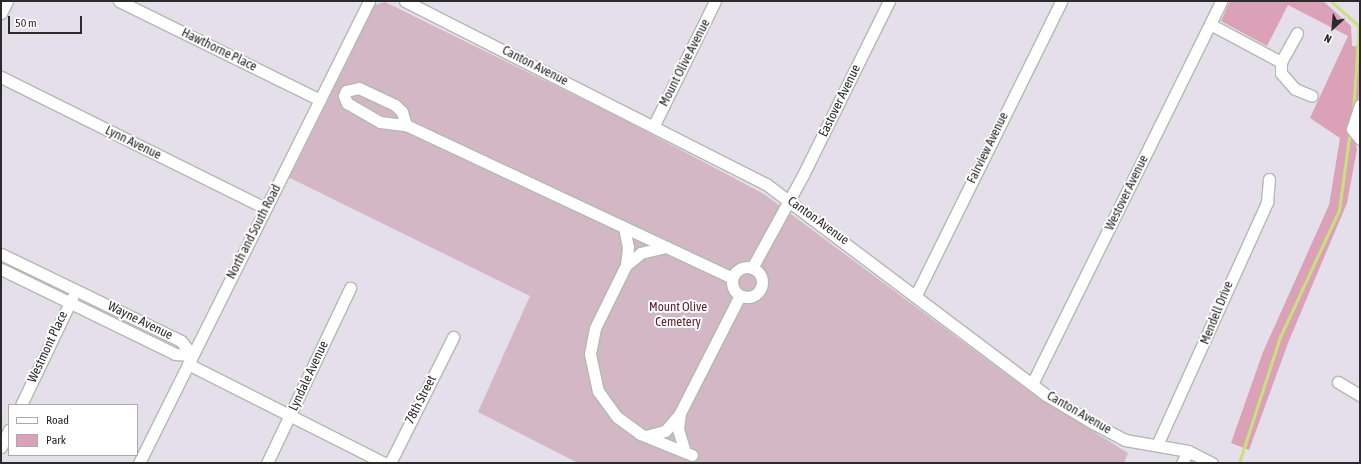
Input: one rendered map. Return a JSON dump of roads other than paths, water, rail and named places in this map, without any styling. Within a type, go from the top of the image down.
[{"type":"street","points":[[1,12],[6,1]]},
{"type":"street","name":"Hawthorne Place","points":[[119,1],[320,100]]},
{"type":"street","name":"North and South Road","points":[[139,463],[369,1]]},
{"type":"street","name":"Canton Avenue","points":[[405,1],[734,166],[790,200],[1032,384],[1125,440],[1188,451],[1212,463]]},
{"type":"street","name":"Mount Olive Avenue","points":[[654,125],[716,1]]},
{"type":"street","name":"Eastover Avenue","points":[[752,268],[790,200],[889,1]]},
{"type":"street","name":"Fairview Avenue","points":[[916,295],[1061,1]]},
{"type":"street","name":"Westover Avenue","points":[[1032,384],[1221,1]]},
{"type":"street","points":[[1210,24],[1281,62]]},
{"type":"street","points":[[1297,33],[1281,62],[1281,73],[1290,84],[1312,96]]},
{"type":"street","name":"Lynn Avenue","points":[[1,77],[265,208]]},
{"type":"street","points":[[406,125],[402,112],[395,105],[359,88],[346,91],[347,103],[354,109],[380,122],[406,125],[732,278]]},
{"type":"street","points":[[1360,105],[1352,129],[1360,139]]},
{"type":"street","name":"Mendell Drive","points":[[1157,445],[1267,202],[1269,179]]},
{"type":"street","points":[[624,227],[628,247],[626,265],[595,328],[590,354],[593,378],[607,405],[628,426],[646,436],[688,453],[678,429],[680,413]]},
{"type":"street","points":[[626,265],[641,253],[666,246]]},
{"type":"street","name":"Wayne Avenue","points":[[1,254],[181,341],[190,360]]},
{"type":"street","points":[[752,268],[760,275],[760,288],[754,295],[740,295],[733,288],[732,278],[738,270],[752,268]]},
{"type":"street","name":"Wayne Avenue","points":[[1,269],[190,360],[291,415],[384,463]]},
{"type":"street","name":"Lyndale Avenue","points":[[267,463],[350,288]]},
{"type":"street","name":"Westmont Place","points":[[21,404],[76,290]]},
{"type":"street","points":[[646,436],[665,431],[680,413],[740,295]]},
{"type":"street","name":"78th Street","points":[[390,463],[453,337]]},
{"type":"street","points":[[1338,382],[1360,395]]},
{"type":"street","points":[[1,447],[8,432]]},
{"type":"street","points":[[1182,463],[1188,451]]},
{"type":"waterway","points":[[1331,1],[1359,26]]},
{"type":"waterway","points":[[1353,112],[1359,26]]},
{"type":"waterway","points":[[1239,463],[1280,337],[1339,210],[1350,131]]},
{"type":"park label","name":"Mount Olive Cemetery","points":[[678,316]]}]
